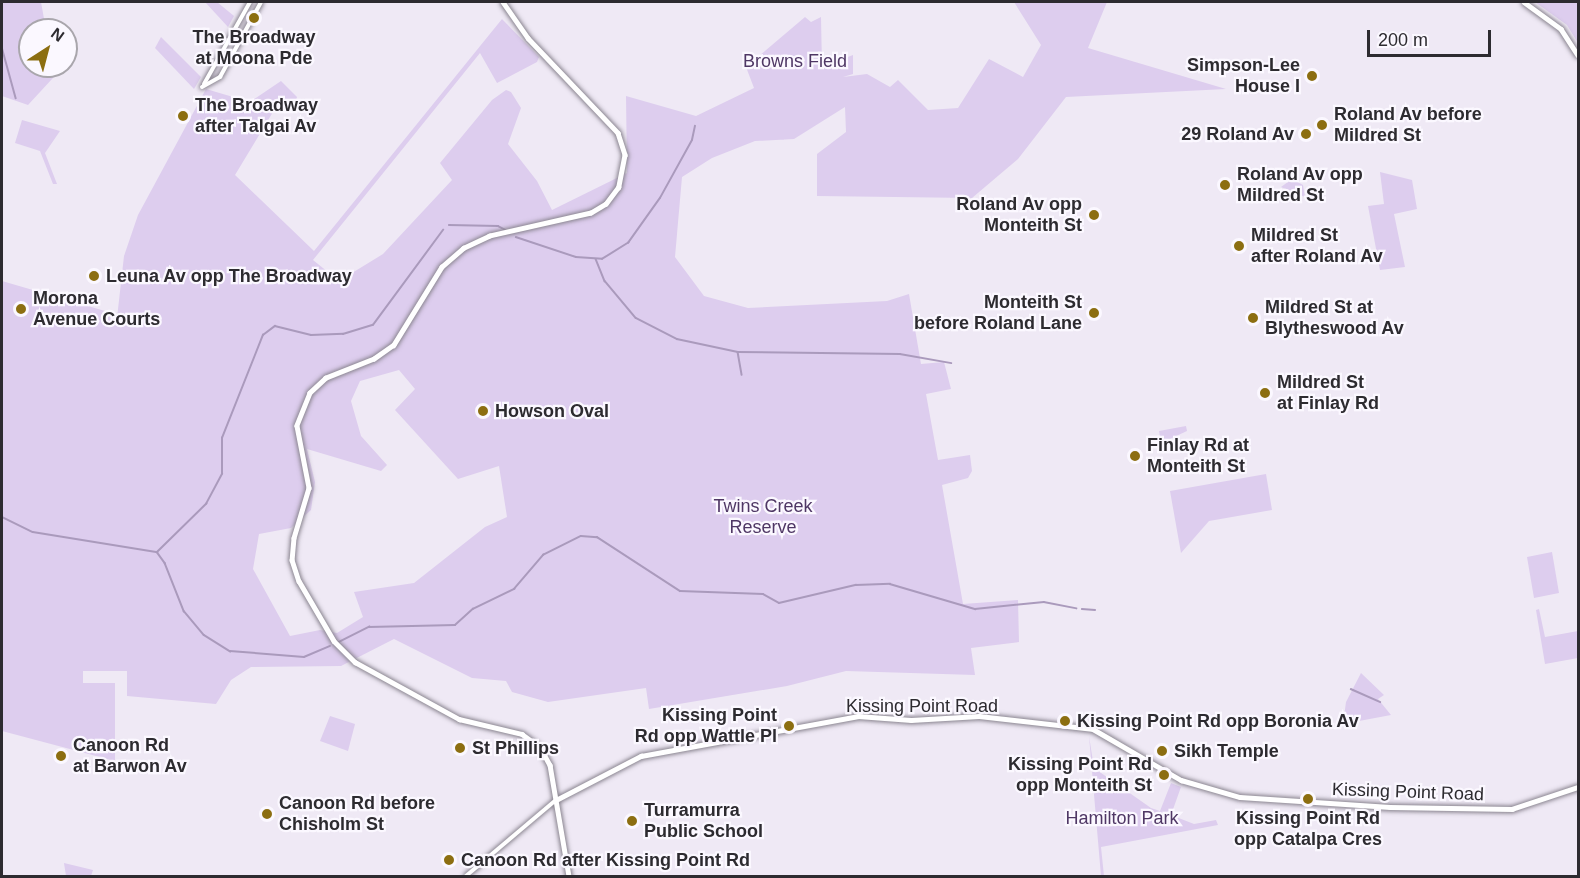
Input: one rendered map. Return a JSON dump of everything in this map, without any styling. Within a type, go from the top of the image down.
[{"type":"main road","points":[[502,2],[528,38],[618,134],[625,155],[619,187],[606,204],[591,213],[490,236],[464,248],[438,273],[394,345],[374,359],[326,378],[310,393],[297,426],[309,489],[294,538],[292,560],[299,581],[341,650],[367,671],[459,719],[516,732],[532,740],[550,765],[568,876]]},
{"type":"main road","points":[[1524,2],[1560,29],[1578,55]]},
{"type":"main road","name":"Kissing Point Road","points":[[556,800],[641,756],[858,716],[911,720],[980,716],[1093,729],[1181,780],[1217,793],[1249,797],[1390,807],[1512,809],[1578,787]]},
{"type":"street","points":[[250,2],[202,87],[221,74],[261,2]]},
{"type":"street","points":[[210,74],[214,77],[221,74]]},
{"type":"street","name":"Kissing Point Road","points":[[466,876],[556,800]]},
{"type":"green space","points":[[2,2],[41,2],[44,18],[18,18],[18,78],[53,78],[28,105],[2,96]]},
{"type":"green space","points":[[205,2],[217,2],[234,16],[228,27]]},
{"type":"green space","points":[[1014,2],[1107,2],[1088,48],[1226,89],[1066,97],[1018,159],[972,198],[817,196],[817,154],[846,132],[845,107],[794,139],[755,141],[712,158],[682,177],[675,257],[704,296],[748,308],[887,301],[909,294],[921,364],[944,362],[951,389],[926,394],[938,460],[970,455],[972,471],[968,478],[942,485],[963,604],[1018,600],[1019,642],[971,648],[975,675],[846,671],[787,686],[649,709],[646,688],[548,702],[512,692],[506,681],[472,678],[394,639],[341,666],[251,667],[231,680],[216,704],[127,696],[127,671],[83,671],[83,683],[115,683],[115,761],[2,731],[2,281],[105,311],[117,318],[124,256],[138,215],[206,89],[250,102],[281,81],[297,97],[295,104],[273,112],[235,175],[314,251],[502,19],[539,57],[537,62],[497,83],[480,53],[313,260],[339,281],[383,254],[452,180],[440,163],[492,100],[506,90],[511,92],[521,108],[508,144],[537,181],[552,210],[627,173],[626,96],[696,116],[754,88],[746,67],[805,17],[811,22],[821,17],[822,67],[853,55],[853,74],[843,77],[867,74],[890,87],[898,80],[928,110],[958,108],[989,59],[1023,77],[1041,45]],"holes":[[[399,370],[415,389],[395,410],[458,479],[499,466],[507,517],[485,527],[414,583],[354,592],[363,617],[337,633],[320,630],[290,636],[253,569],[259,534],[291,528],[311,510],[315,482],[307,449],[381,471],[387,465],[361,436],[351,401],[360,381]]]},
{"type":"green space","points":[[1535,2],[1578,2],[1578,43],[1567,25]]},
{"type":"green space","points":[[161,37],[201,77],[194,89],[155,48]]},
{"type":"green space","points":[[22,120],[60,131],[45,153],[57,184],[53,184],[40,151],[15,143]]},
{"type":"green space","points":[[1380,172],[1412,180],[1417,209],[1394,214],[1405,267],[1380,270],[1368,206],[1384,204]]},
{"type":"green space","points":[[1292,179],[1303,185],[1305,197],[1281,187]]},
{"type":"green space","points":[[1186,426],[1187,431],[1161,443],[1159,431]]},
{"type":"green space","points":[[1266,474],[1272,510],[1209,521],[1181,553],[1170,491]]},
{"type":"green space","points":[[1552,552],[1559,593],[1534,598],[1527,557]]},
{"type":"green space","points":[[1539,609],[1545,637],[1578,631],[1578,658],[1545,664],[1536,610]]},
{"type":"green space","points":[[1361,673],[1384,695],[1378,699],[1391,715],[1343,724],[1346,702]]},
{"type":"green space","points":[[330,716],[355,724],[348,751],[320,741]]},
{"type":"green space","name":"Hamilton Park","points":[[1089,736],[1094,768],[1151,808],[1160,811],[1171,783],[1181,787],[1171,815],[1194,824],[1216,820],[1218,825],[1101,847],[1104,876],[1101,876]]},
{"type":"green space","points":[[64,863],[93,870],[91,876],[66,876]]},
{"type":"waterway","points":[[2,47],[16,98]]},
{"type":"waterway","points":[[516,237],[576,257],[602,259],[628,243],[660,198],[692,140],[695,126]]},
{"type":"waterway","points":[[449,225],[498,226],[506,230]]},
{"type":"waterway","points":[[157,552],[206,504],[222,474],[222,438],[263,335],[275,326],[311,335],[343,334],[373,325],[443,230]]},
{"type":"waterway","points":[[596,259],[605,281],[636,318],[677,339],[738,352],[900,354],[951,363]]},
{"type":"waterway","points":[[738,352],[742,375]]},
{"type":"waterway","points":[[2,517],[33,532],[157,552],[165,563],[184,611],[204,635],[230,651],[304,657],[330,646]]},
{"type":"waterway","points":[[339,642],[369,627],[455,625],[473,609],[514,589],[543,555],[581,536],[597,537],[680,591],[763,594],[779,603],[856,585],[890,584],[975,609],[1044,602],[1076,608]]},
{"type":"waterway","points":[[1082,609],[1095,610]]},
{"type":"waterway","points":[[1351,689],[1380,702]]},
{"type":"place","name":"The Broadway at Moona Pde","points":[[254,18]]},
{"type":"place","name":"Simpson-Lee House I","points":[[1312,76]]},
{"type":"place","name":"The Broadway after Talgai Av","points":[[183,116]]},
{"type":"place","name":"Roland Av before Mildred St","points":[[1322,125]]},
{"type":"place","name":"29 Roland Av","points":[[1306,134]]},
{"type":"place","name":"Roland Av opp Mildred St","points":[[1225,185]]},
{"type":"place","name":"Roland Av opp Monteith St","points":[[1094,215]]},
{"type":"place","name":"Mildred St after Roland Av","points":[[1239,246]]},
{"type":"place","name":"Leuna Av opp The Broadway","points":[[94,276]]},
{"type":"place","name":"Morona Avenue Courts","points":[[21,309]]},
{"type":"place","name":"Monteith St before Roland Lane","points":[[1094,313]]},
{"type":"place","name":"Mildred St at Blytheswood Av","points":[[1253,318]]},
{"type":"place","name":"Mildred St at Finlay Rd","points":[[1265,393]]},
{"type":"place","name":"Howson Oval","points":[[483,411]]},
{"type":"place","name":"Finlay Rd at Monteith St","points":[[1135,456]]},
{"type":"place","name":"Kissing Point Rd opp Boronia Av","points":[[1065,721]]},
{"type":"place","name":"Kissing Point Rd opp Wattle Pl","points":[[789,726]]},
{"type":"place","name":"St Phillips","points":[[460,748]]},
{"type":"place","name":"Sikh Temple","points":[[1162,751]]},
{"type":"place","name":"Canoon Rd at Barwon Av","points":[[61,756]]},
{"type":"place","name":"Kissing Point Rd opp Monteith St","points":[[1164,775]]},
{"type":"place","name":"Kissing Point Rd opp Catalpa Cres","points":[[1308,799]]},
{"type":"place","name":"Canoon Rd before Chisholm St","points":[[267,814]]},
{"type":"place","name":"Turramurra Public School","points":[[632,821]]},
{"type":"place","name":"Canoon Rd after Kissing Point Rd","points":[[449,860]]},
{"type":"park label","name":"Browns Field","points":[[795,61]]},
{"type":"park label","name":"Twins Creek Reserve","points":[[763,517]]}]
